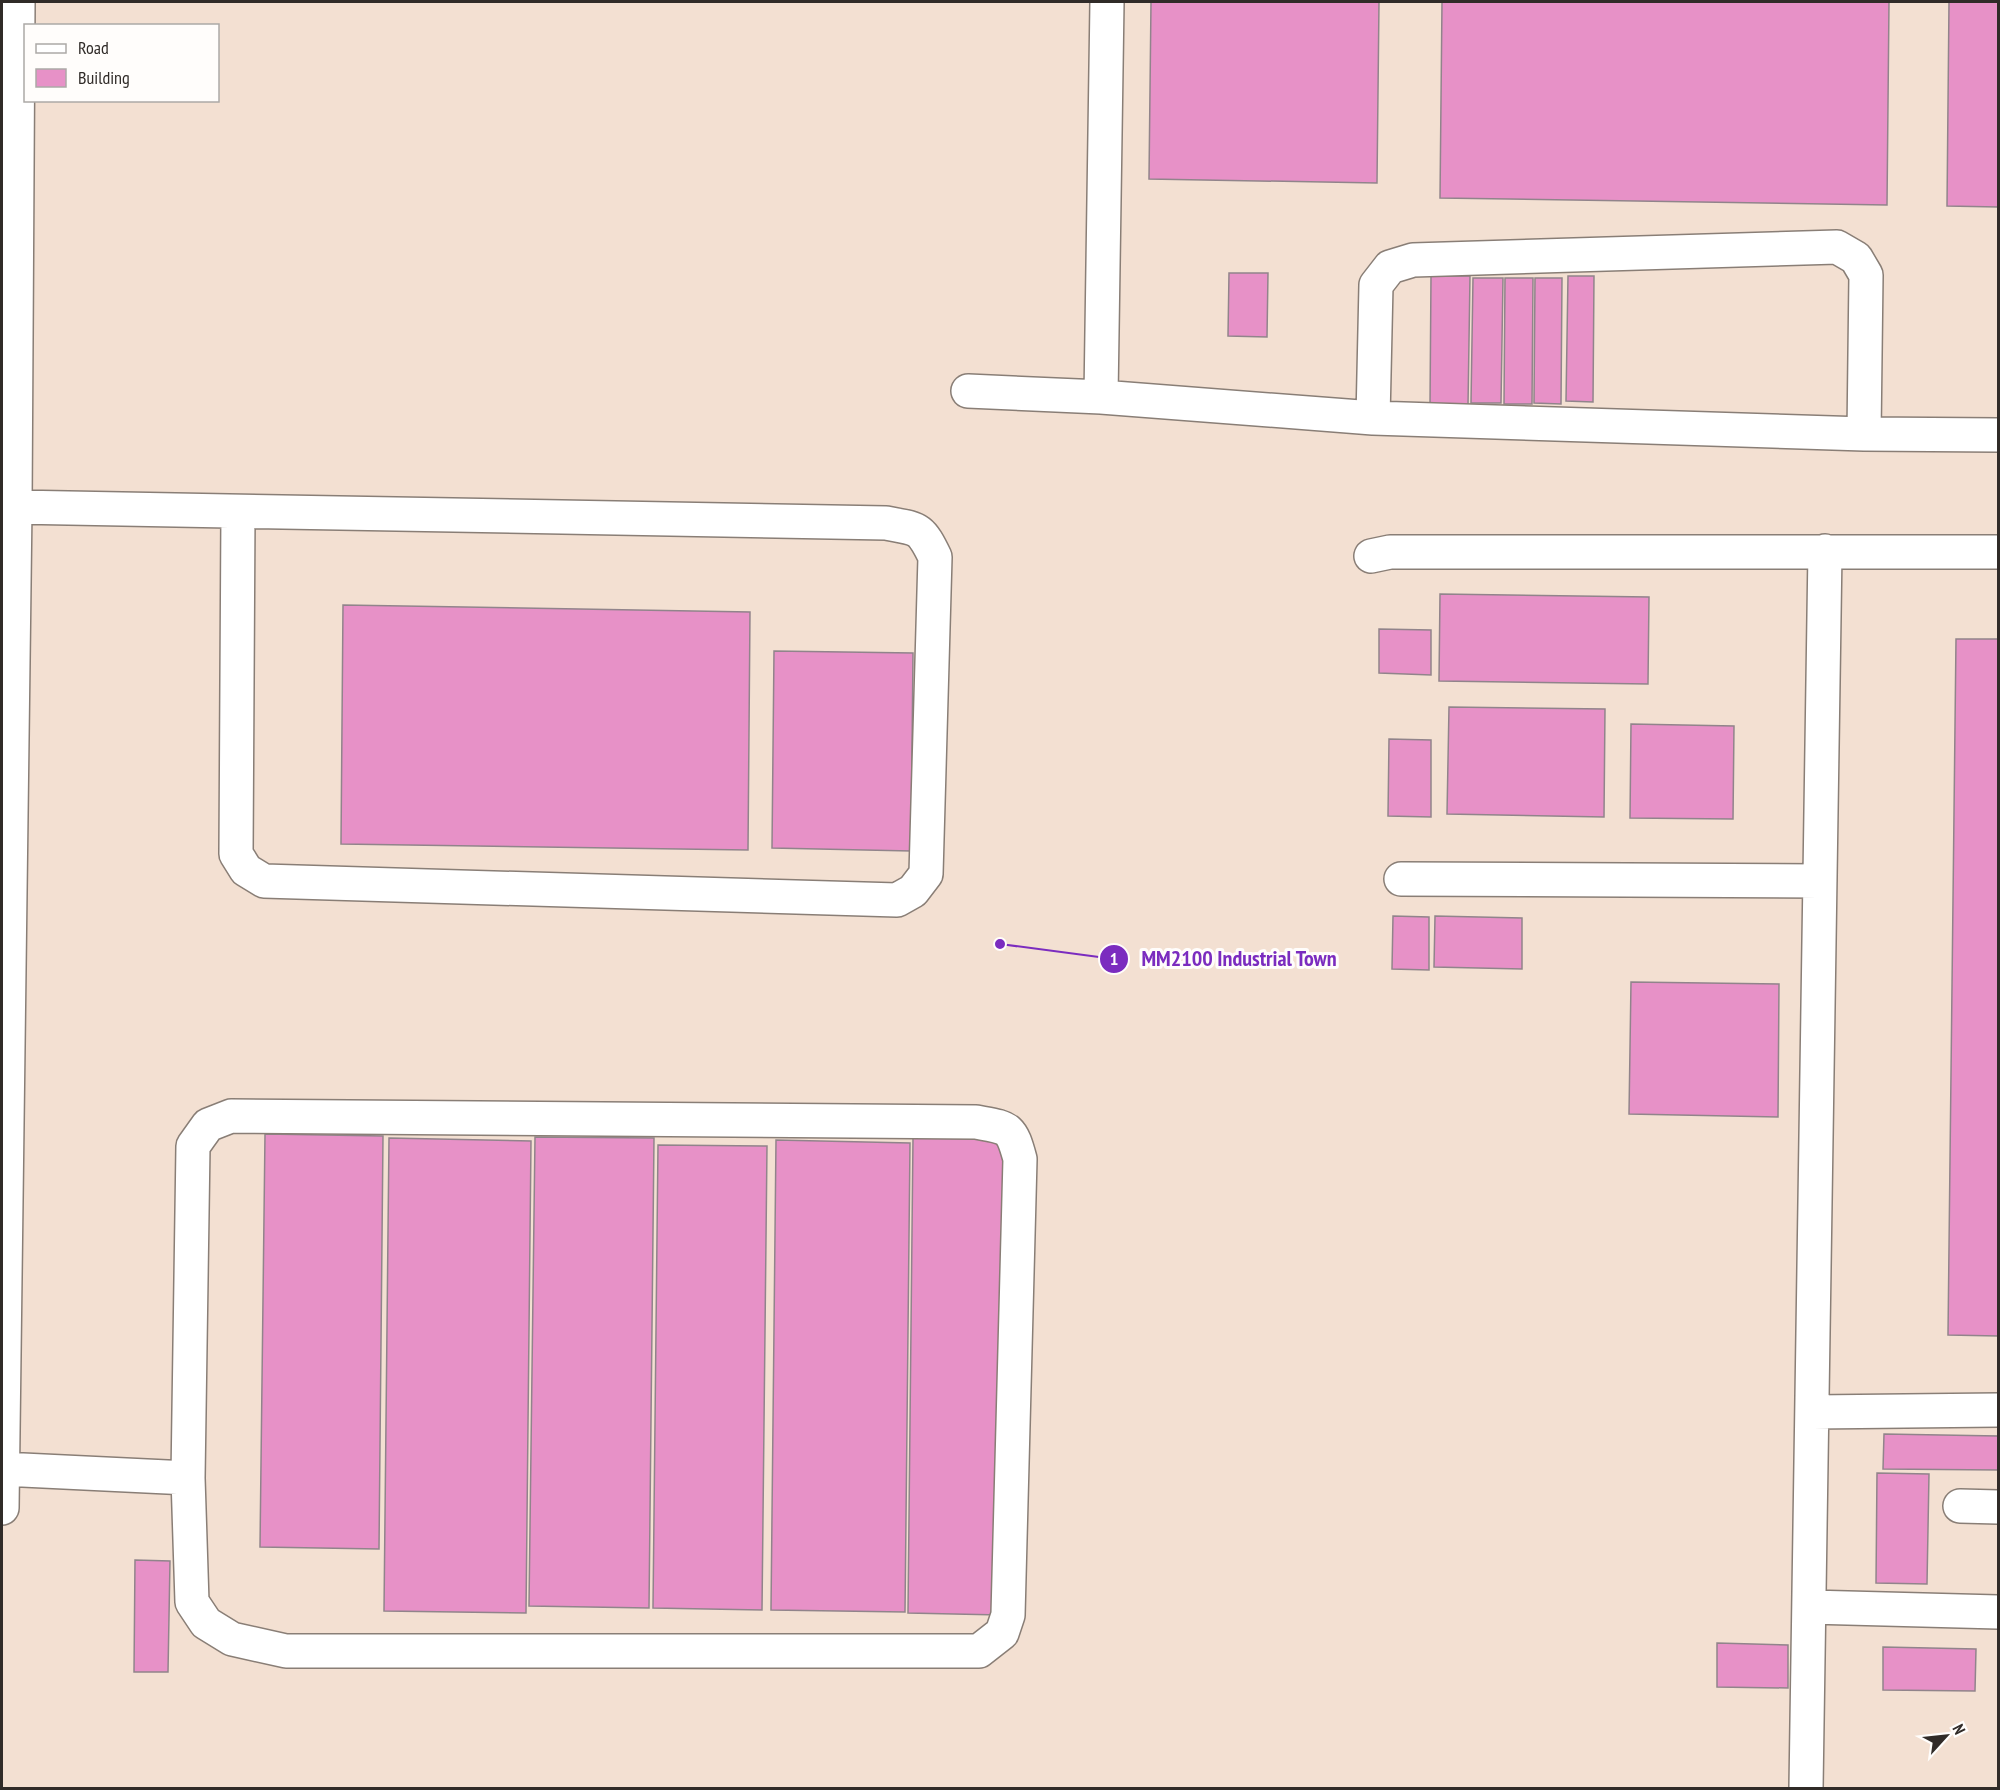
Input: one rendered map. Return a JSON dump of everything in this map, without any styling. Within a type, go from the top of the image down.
[{"type":"street","points":[[2,1508],[15,507],[9,105],[18,2]]},
{"type":"street","points":[[1101,397],[1107,2]]},
{"type":"street","points":[[1373,418],[1376,285],[1390,267],[1413,260],[1837,247],[1856,258],[1866,275],[1864,434]]},
{"type":"street","points":[[968,391],[1101,397],[1373,418],[1864,434],[1998,435]]},
{"type":"street","points":[[15,507],[886,523],[916,529],[927,541],[935,557],[926,874],[912,891],[897,900],[264,881],[246,870],[236,854],[238,512]]},
{"type":"street","points":[[1806,1788],[1825,551]]},
{"type":"street","points":[[1371,555],[1402,552],[1998,552]]},
{"type":"street","points":[[1401,879],[1820,881]]},
{"type":"street","points":[[231,1116],[976,1122],[1009,1130],[1014,1137],[1020,1159],[1008,1615],[1002,1634],[979,1651],[286,1651],[232,1639],[206,1623],[192,1602],[188,1478],[193,1146],[208,1125],[231,1116]]},
{"type":"street","points":[[1813,1412],[1998,1410]]},
{"type":"street","points":[[2,1469],[188,1478]]},
{"type":"street","points":[[1960,1506],[1998,1507]]},
{"type":"street","points":[[1810,1607],[1998,1612]]},
{"type":"shaded area","points":[[2,2],[1998,2],[1998,1788],[2,1788]]},
{"type":"building","points":[[1151,2],[1379,2],[1377,183],[1149,179]]},
{"type":"building","points":[[1442,2],[1889,2],[1887,205],[1440,198]]},
{"type":"building","points":[[1949,2],[1998,2],[1998,207],[1947,206]]},
{"type":"building","points":[[1229,273],[1268,273],[1267,337],[1228,336]]},
{"type":"building","points":[[1431,276],[1470,276],[1468,406],[1430,405]]},
{"type":"building","points":[[1568,276],[1594,276],[1593,402],[1566,401]]},
{"type":"building","points":[[1473,278],[1503,278],[1501,403],[1471,403]]},
{"type":"building","points":[[1505,278],[1533,278],[1532,404],[1504,404]]},
{"type":"building","points":[[1535,278],[1562,278],[1561,404],[1534,403]]},
{"type":"building","points":[[1440,594],[1649,597],[1648,684],[1439,681]]},
{"type":"building","points":[[343,605],[750,612],[748,850],[341,844]]},
{"type":"building","points":[[1379,629],[1431,630],[1431,675],[1379,673]]},
{"type":"building","points":[[1956,639],[1998,639],[1998,1336],[1948,1335]]},
{"type":"building","points":[[774,651],[913,653],[911,851],[772,848]]},
{"type":"building","points":[[1449,707],[1605,709],[1604,817],[1447,814]]},
{"type":"building","points":[[1631,724],[1734,726],[1733,819],[1630,818]]},
{"type":"building","points":[[1389,739],[1431,740],[1431,817],[1388,816]]},
{"type":"building","points":[[1393,916],[1429,917],[1429,970],[1392,969]]},
{"type":"building","points":[[1435,916],[1522,918],[1522,969],[1434,967]]},
{"type":"building","points":[[1631,982],[1779,984],[1778,1117],[1629,1114]]},
{"type":"building","points":[[265,1134],[383,1136],[379,1549],[260,1547]]},
{"type":"building","points":[[535,1137],[654,1138],[649,1608],[529,1606]]},
{"type":"building","points":[[389,1138],[531,1141],[526,1613],[384,1611]]},
{"type":"building","points":[[913,1138],[1006,1139],[1000,1615],[908,1613]]},
{"type":"building","points":[[776,1140],[910,1143],[905,1612],[771,1610]]},
{"type":"building","points":[[658,1145],[767,1146],[762,1610],[653,1608]]},
{"type":"building","points":[[1884,1434],[1998,1436],[1998,1470],[1883,1469]]},
{"type":"building","points":[[1877,1473],[1929,1474],[1927,1584],[1876,1583]]},
{"type":"building","points":[[135,1560],[170,1561],[168,1672],[134,1672]]},
{"type":"building","points":[[1717,1643],[1788,1645],[1788,1688],[1717,1687]]},
{"type":"building","points":[[1883,1647],[1976,1649],[1975,1691],[1883,1690]]},
{"type":"place","name":"MM2100 Industrial Town","points":[[1000,944]]}]
